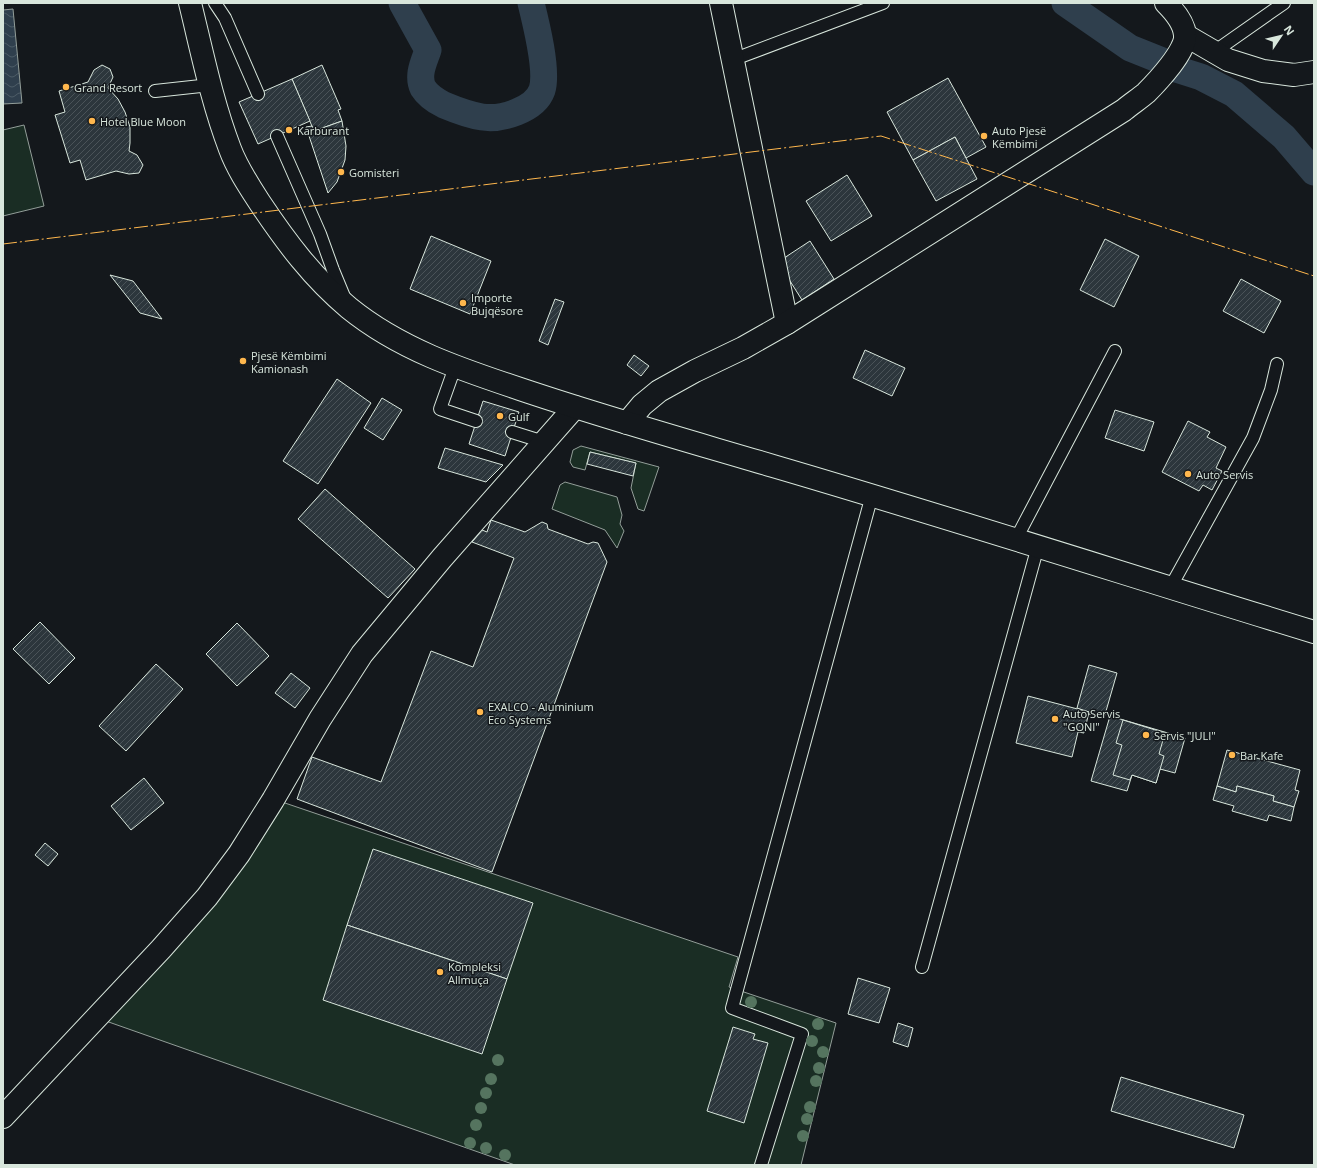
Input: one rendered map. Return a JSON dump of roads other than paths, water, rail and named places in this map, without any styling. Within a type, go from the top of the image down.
[{"type":"street","points":[[190,3],[210,85],[231,154],[251,189],[296,255],[319,280],[350,308],[383,332],[416,350],[455,367],[575,407],[872,495],[1314,632]]},
{"type":"street","points":[[721,3],[786,323]]},
{"type":"street","points":[[627,423],[642,405],[659,391],[695,371],[743,348],[786,323],[1124,110],[1145,94],[1158,80],[1183,43],[1180,19],[1166,3]]},
{"type":"street","points":[[1183,43],[1214,52],[1228,60],[1263,71],[1294,75],[1314,72]]},
{"type":"street","points":[[3,1116],[161,949],[207,897],[243,847],[273,800],[320,719],[362,654],[442,558],[575,407]]},
{"type":"lane","points":[[215,3],[225,18],[258,94]]},
{"type":"lane","points":[[732,60],[884,3]]},
{"type":"lane","points":[[1214,52],[1284,3]]},
{"type":"lane","points":[[155,91],[210,85]]},
{"type":"lane","points":[[277,136],[320,234],[333,270],[350,308]]},
{"type":"lane","points":[[1016,539],[1115,351]]},
{"type":"lane","points":[[1170,588],[1253,438],[1271,390],[1277,364]]},
{"type":"lane","points":[[455,367],[440,409],[476,421]]},
{"type":"lane","points":[[512,432],[544,442]]},
{"type":"lane","points":[[761,1165],[802,1034],[732,1008],[872,495]]},
{"type":"lane","points":[[922,967],[1038,546]]},
{"type":"water","points":[[13,9],[22,103],[3,104],[3,10]]},
{"type":"waterway","points":[[402,3],[428,50],[421,73],[421,83],[425,91],[432,98],[444,105],[472,115],[490,118],[507,115],[525,108],[538,97],[542,90],[544,71],[531,3]]},
{"type":"waterway","points":[[1065,3],[1130,48],[1160,60],[1179,70],[1201,77],[1234,94],[1284,137],[1314,172]]},
{"type":"place","name":"Grand Resort","points":[[66,87]]},
{"type":"place","name":"Hotel Blue Moon","points":[[92,121]]},
{"type":"place","name":"Karburant","points":[[289,130]]},
{"type":"place","name":"Auto Pjesë Këmbimi","points":[[984,136]]},
{"type":"place","name":"Gomisteri","points":[[341,172]]},
{"type":"place","name":"Importe Bujqësore","points":[[463,303]]},
{"type":"place","name":"Pjesë Këmbimi Kamionash","points":[[243,361]]},
{"type":"place","name":"Gulf","points":[[500,416]]},
{"type":"place","name":"Auto Servis","points":[[1188,474]]},
{"type":"place","name":"EXALCO - Aluminium Eco Systems","points":[[480,712]]},
{"type":"place","name":"Auto Servis \"GONI\"","points":[[1055,719]]},
{"type":"place","name":"Servis \"JULI\"","points":[[1146,735]]},
{"type":"place","name":"Bar Kafe","points":[[1232,755]]},
{"type":"place","name":"Kompleksi Allmuça","points":[[440,972]]}]
